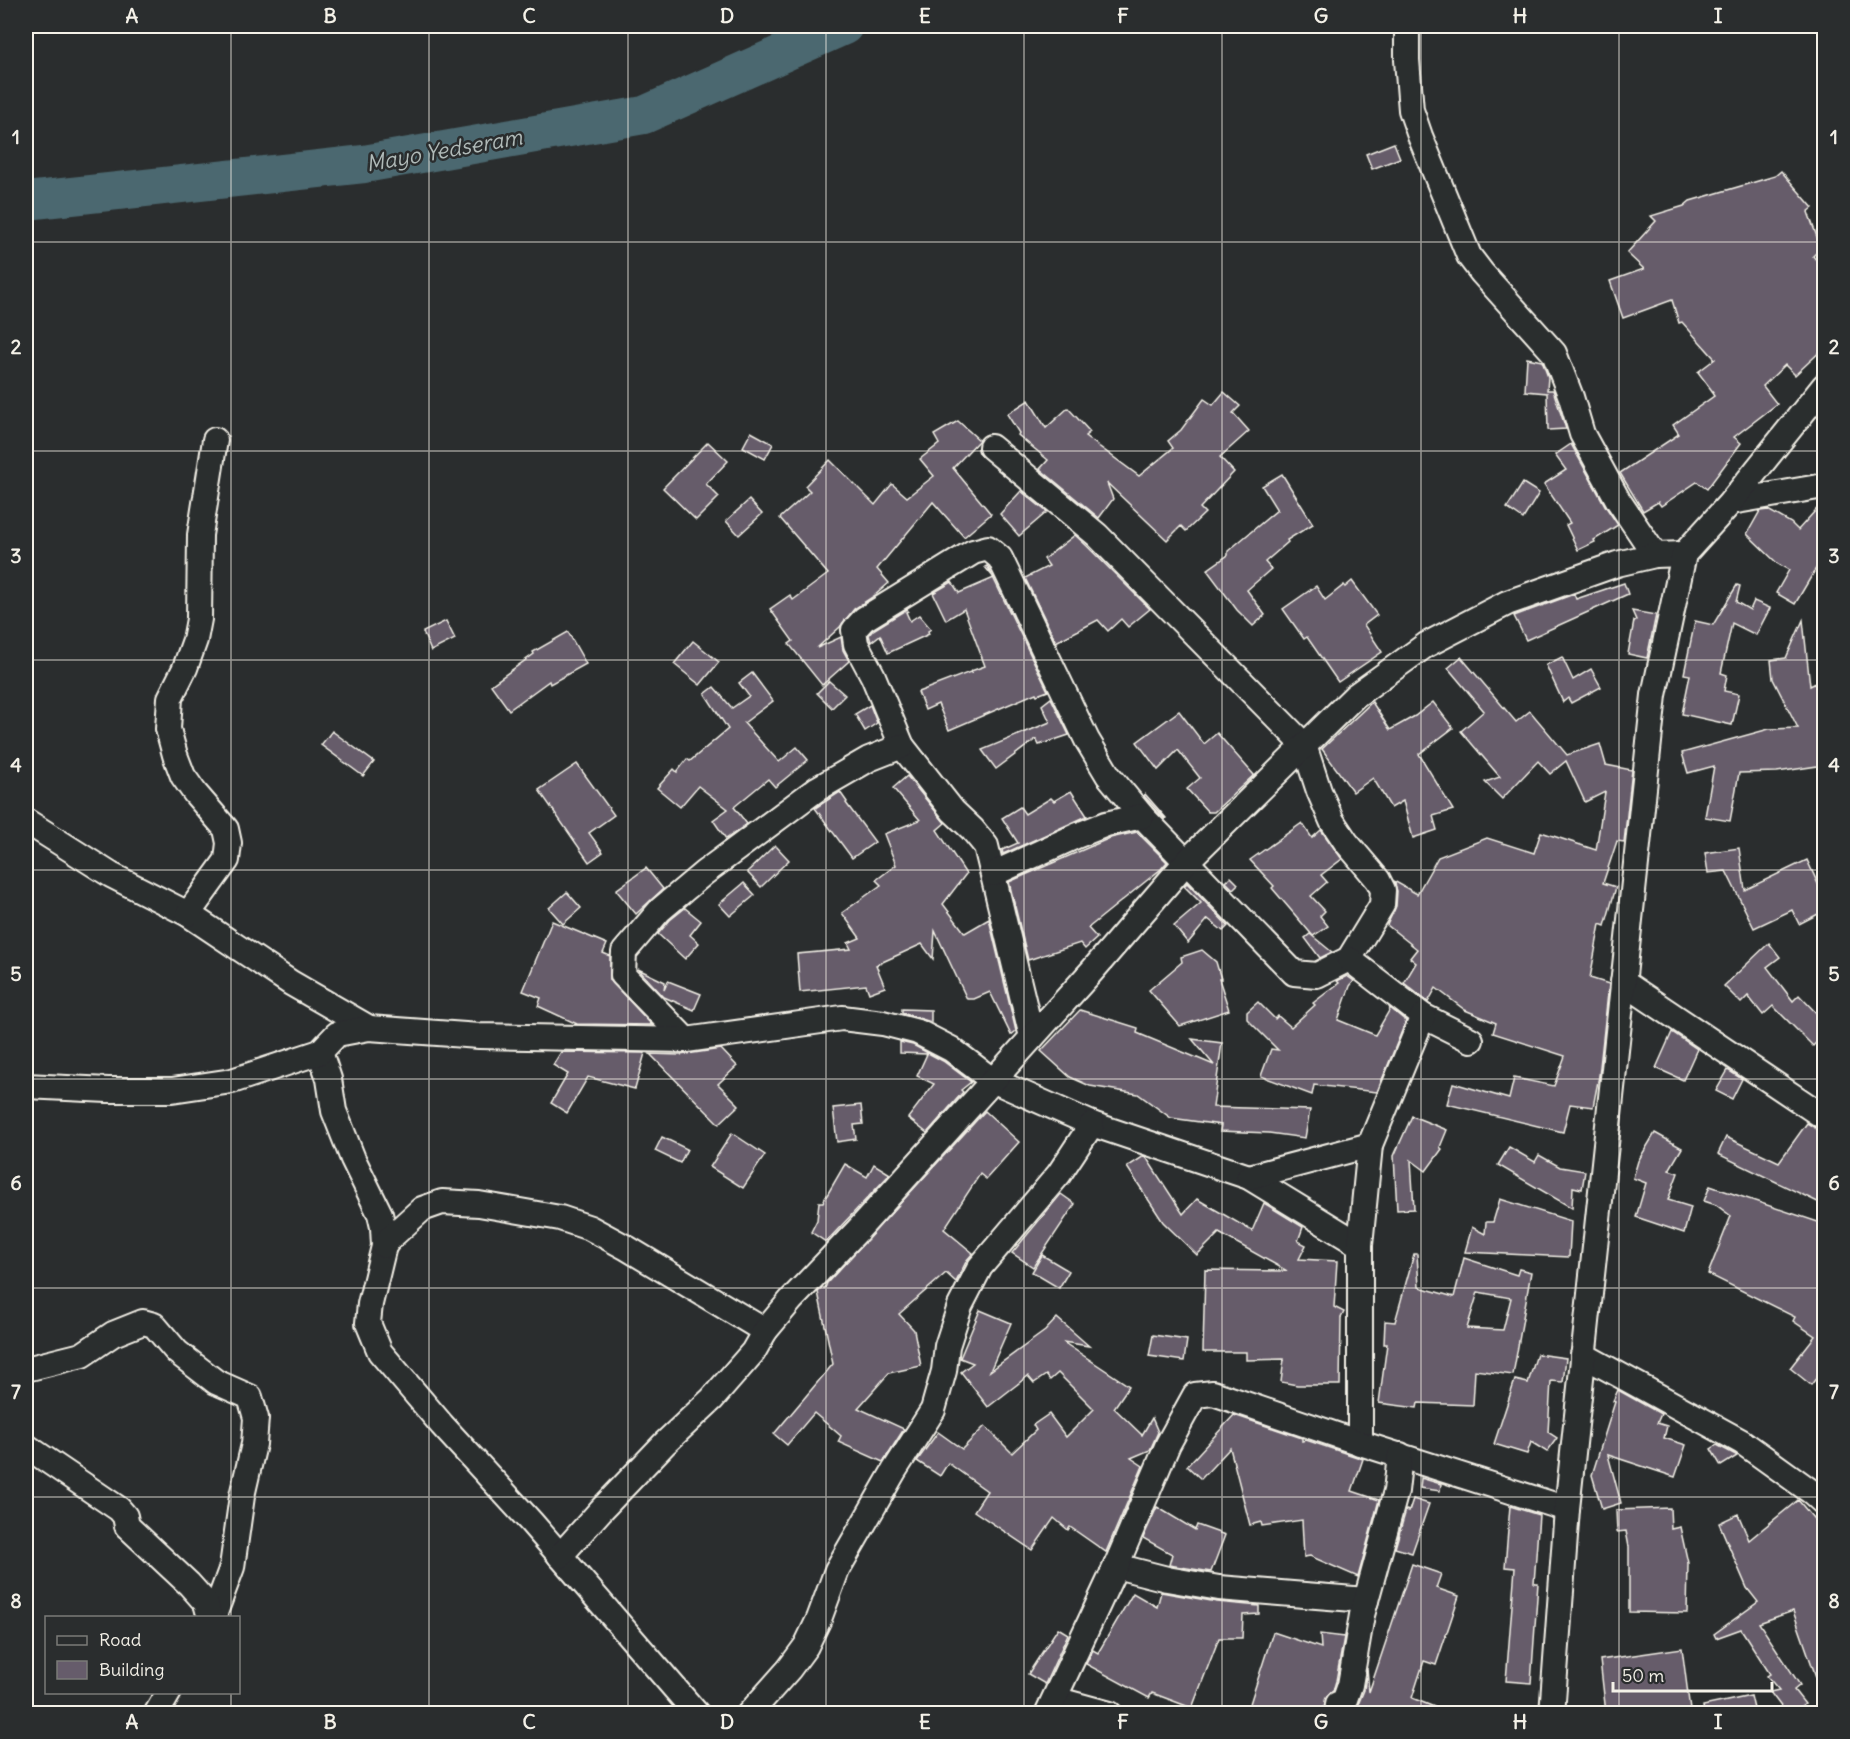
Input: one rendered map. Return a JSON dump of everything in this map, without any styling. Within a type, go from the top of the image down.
[{"type":"street","points":[[1407,26],[1411,110],[1469,256],[1510,306],[1554,353],[1582,434],[1618,500],[1655,555]]},
{"type":"street","points":[[1551,1713],[1566,1509],[1654,694],[1684,554],[1731,502],[1824,386]]},
{"type":"street","points":[[188,914],[227,860],[229,843],[226,829],[183,776],[168,729],[170,698],[185,668],[195,640],[199,619],[200,535],[215,440]]},
{"type":"street","points":[[991,447],[1097,535],[1304,745],[1319,791],[1332,821],[1346,842],[1378,880],[1383,890],[1382,905],[1349,959],[1317,975],[1294,973],[1142,816],[1108,775],[1087,740],[1000,558],[988,548],[973,552],[864,619],[854,630],[856,644],[873,676],[902,746],[953,811],[986,846],[1032,1037]]},
{"type":"street","points":[[1731,502],[1824,486]]},
{"type":"street","points":[[560,1556],[665,1443],[712,1399],[753,1352],[765,1331],[791,1300],[858,1230],[1092,971],[1186,862],[1355,696],[1426,645],[1507,603],[1617,564],[1655,555],[1684,554]]},
{"type":"street","points":[[686,1040],[623,975],[624,952],[660,910],[704,873],[808,796],[869,759],[902,746]]},
{"type":"street","points":[[993,874],[1106,824],[1142,816]]},
{"type":"street","points":[[26,823],[111,875],[188,914],[291,983],[369,1028]]},
{"type":"street","points":[[1349,959],[1424,1016],[1471,1040]]},
{"type":"street","points":[[1623,982],[1824,1117]]},
{"type":"street","points":[[1360,1443],[1360,1245],[1370,1145],[1424,1016]]},
{"type":"street","points":[[26,1086],[172,1090],[232,1081],[320,1052],[337,1034],[369,1028],[478,1036],[686,1040],[842,1018],[883,1023],[918,1032],[943,1045],[992,1080],[1092,1124],[1249,1177],[1360,1245]]},
{"type":"street","points":[[320,1052],[329,1079],[334,1111],[353,1159],[380,1214],[383,1227],[384,1246],[372,1292],[368,1323],[380,1352],[697,1713]]},
{"type":"street","points":[[749,1713],[789,1669],[806,1646],[819,1619],[837,1570],[894,1471],[933,1410],[944,1371],[947,1346],[960,1306],[980,1268],[1059,1174],[1092,1124]]},
{"type":"street","points":[[1249,1177],[1370,1145]]},
{"type":"street","points":[[384,1246],[422,1209],[442,1202],[479,1204],[560,1218],[590,1228],[627,1248],[765,1331]]},
{"type":"street","points":[[26,1369],[82,1355],[113,1334],[144,1322],[154,1325],[177,1352],[216,1382],[250,1397],[256,1418],[254,1444],[242,1496],[232,1567],[211,1616]]},
{"type":"street","points":[[1583,1355],[1742,1442],[1824,1503]]},
{"type":"street","points":[[1110,1713],[1051,1706],[1116,1566],[1168,1444],[1195,1395],[1212,1394],[1566,1509]]},
{"type":"street","points":[[26,1446],[119,1509],[125,1516],[127,1526],[189,1584],[206,1603],[211,1616]]},
{"type":"street","points":[[1337,1713],[1338,1704],[1344,1702],[1350,1685],[1362,1615],[1396,1491],[1400,1455]]},
{"type":"street","points":[[1116,1566],[1167,1579],[1219,1588],[1366,1600]]},
{"type":"street","points":[[156,1713],[168,1694]]},
{"type":"building","points":[[1394,143],[1400,158],[1372,169],[1366,154]]},
{"type":"building","points":[[1781,171],[1813,208],[1808,212],[1821,248],[1813,256],[1824,269],[1824,348],[1795,375],[1785,365],[1763,386],[1777,404],[1734,437],[1741,443],[1707,489],[1697,482],[1661,506],[1658,502],[1643,511],[1620,473],[1679,434],[1673,425],[1714,396],[1698,372],[1715,359],[1682,322],[1679,323],[1672,300],[1623,318],[1610,281],[1644,269],[1627,253],[1656,221],[1651,216],[1684,206],[1690,201],[1775,176]]},
{"type":"building","points":[[1527,358],[1542,361],[1548,377],[1547,390],[1553,390],[1566,429],[1548,430],[1547,393],[1525,391]]},
{"type":"building","points":[[1224,392],[1240,406],[1233,413],[1249,431],[1220,457],[1234,472],[1200,508],[1205,513],[1186,531],[1181,526],[1167,540],[1107,483],[1113,499],[1099,518],[1040,469],[1048,460],[1018,435],[1019,433],[1007,414],[1029,400],[1046,428],[1068,408],[1090,432],[1085,436],[1139,476],[1173,448],[1168,441],[1181,430],[1204,399],[1213,405]]},
{"type":"building","points":[[958,421],[979,440],[953,468],[991,514],[964,537],[933,502],[877,569],[889,583],[854,609],[840,627],[817,648],[841,637],[843,650],[849,661],[822,685],[789,644],[793,641],[770,609],[790,595],[793,600],[828,574],[780,518],[810,491],[805,486],[830,460],[875,505],[892,484],[907,497],[934,476],[920,459],[939,444],[934,435]]},
{"type":"building","points":[[751,432],[773,444],[765,459],[743,447]]},
{"type":"building","points":[[708,442],[728,461],[706,484],[719,497],[696,520],[663,488]]},
{"type":"building","points":[[1571,444],[1618,525],[1594,540],[1595,542],[1578,550],[1566,525],[1570,523],[1544,484],[1566,470],[1555,455]]},
{"type":"building","points":[[1282,474],[1313,524],[1287,540],[1288,542],[1265,562],[1271,569],[1247,590],[1265,615],[1253,626],[1237,610],[1207,570],[1228,555],[1228,551],[1277,510],[1262,486]]},
{"type":"building","points":[[1523,483],[1539,493],[1523,519],[1507,508]]},
{"type":"building","points":[[1021,491],[1047,512],[1019,536],[1000,514]]},
{"type":"building","points":[[749,500],[762,514],[739,535],[726,521]]},
{"type":"building","points":[[1824,501],[1824,555],[1795,604],[1776,593],[1789,570],[1778,564],[1747,534],[1760,511],[1768,510],[1791,523],[1798,530]]},
{"type":"building","points":[[1075,535],[1150,609],[1128,627],[1121,619],[1108,631],[1098,620],[1056,642],[1025,578],[1049,566],[1044,559]]},
{"type":"building","points":[[993,578],[1048,691],[1037,695],[1036,693],[949,730],[938,704],[925,710],[918,692],[970,672],[972,674],[971,671],[985,666],[964,609],[946,620],[933,593],[952,582],[959,593]]},
{"type":"building","points":[[1352,581],[1377,615],[1364,625],[1382,652],[1338,682],[1307,637],[1304,639],[1283,609],[1316,586],[1325,600]]},
{"type":"building","points":[[1624,583],[1628,594],[1526,640],[1514,616],[1574,594],[1576,599]]},
{"type":"building","points":[[1737,585],[1740,586],[1736,602],[1750,610],[1754,601],[1770,608],[1756,635],[1732,623],[1721,673],[1727,675],[1724,691],[1739,694],[1732,725],[1682,714],[1690,675],[1684,674],[1695,621],[1713,625]]},
{"type":"building","points":[[907,609],[910,621],[919,615],[931,629],[928,631],[929,634],[888,653],[880,635],[871,642],[869,635],[873,630]]},
{"type":"building","points":[[1632,611],[1656,615],[1647,658],[1628,654],[1636,620]]},
{"type":"building","points":[[1803,620],[1810,686],[1824,679],[1824,765],[1777,772],[1739,773],[1730,821],[1705,817],[1714,766],[1688,773],[1682,753],[1769,729],[1798,728],[1773,679],[1771,660],[1786,658]]},
{"type":"building","points":[[446,621],[455,639],[431,651],[423,632]]},
{"type":"building","points":[[568,632],[586,664],[550,684],[549,681],[509,710],[491,685],[534,654],[533,652]]},
{"type":"building","points":[[693,641],[719,662],[700,685],[674,664]]},
{"type":"building","points":[[1461,657],[1516,722],[1530,711],[1567,755],[1600,744],[1606,765],[1632,770],[1624,842],[1617,841],[1603,883],[1616,887],[1605,926],[1600,924],[1590,978],[1609,984],[1599,1076],[1593,1107],[1570,1104],[1563,1132],[1447,1104],[1453,1083],[1509,1099],[1514,1078],[1554,1086],[1565,1056],[1493,1033],[1496,1023],[1465,1010],[1436,988],[1428,1002],[1404,983],[1416,963],[1410,958],[1417,949],[1387,925],[1396,906],[1397,891],[1394,881],[1417,894],[1438,857],[1487,838],[1534,853],[1541,832],[1596,850],[1605,792],[1585,802],[1566,761],[1550,774],[1538,761],[1502,799],[1485,782],[1500,777],[1461,731],[1484,711],[1448,668]]},
{"type":"building","points":[[1562,657],[1573,680],[1591,669],[1601,687],[1571,703],[1568,698],[1563,702],[1546,665]]},
{"type":"building","points":[[752,673],[773,701],[744,723],[779,762],[797,747],[808,760],[775,787],[768,779],[734,807],[747,824],[726,839],[713,820],[728,809],[698,786],[680,807],[657,788],[674,769],[677,772],[687,759],[690,761],[728,729],[705,694],[714,687],[732,708],[749,696],[739,683]]},
{"type":"building","points":[[829,681],[845,695],[832,708],[817,693]]},
{"type":"building","points":[[1051,698],[1069,735],[1039,745],[1036,739],[996,769],[982,750],[1050,722],[1042,705]]},
{"type":"building","points":[[1372,702],[1390,730],[1415,716],[1433,702],[1453,728],[1419,754],[1453,810],[1433,816],[1437,830],[1413,838],[1403,801],[1391,808],[1373,778],[1353,792],[1322,749]]},
{"type":"building","points":[[870,705],[877,723],[865,731],[855,714]]},
{"type":"building","points":[[1179,711],[1204,744],[1217,733],[1254,775],[1214,812],[1208,812],[1187,789],[1200,778],[1178,750],[1158,770],[1137,742]]},
{"type":"building","points":[[332,731],[374,762],[363,776],[321,745]]},
{"type":"building","points":[[577,764],[614,815],[589,833],[603,852],[589,862],[539,790]]},
{"type":"building","points":[[907,776],[945,823],[937,830],[966,874],[943,904],[965,933],[989,919],[1016,1031],[1011,1035],[990,992],[974,999],[967,999],[935,931],[933,959],[922,944],[876,965],[885,987],[869,993],[866,985],[800,992],[797,954],[851,949],[848,943],[860,938],[842,913],[881,885],[876,880],[896,865],[884,834],[920,820],[893,788]]},
{"type":"building","points":[[1071,791],[1087,816],[1003,854],[1002,850],[1018,843],[1002,818],[1020,807],[1025,814],[1051,798],[1054,801]]},
{"type":"building","points":[[840,792],[875,842],[852,858],[815,808]]},
{"type":"building","points":[[1145,794],[1166,818],[1165,819],[1144,796]]},
{"type":"building","points":[[1302,823],[1312,838],[1321,830],[1342,859],[1321,875],[1327,882],[1311,896],[1325,911],[1320,916],[1328,926],[1313,936],[1272,888],[1274,886],[1250,860]]},
{"type":"building","points":[[1137,832],[1167,862],[1088,928],[1097,938],[1085,949],[1080,943],[1028,960],[1009,882],[1110,838]]},
{"type":"building","points":[[775,845],[789,860],[761,887],[747,872]]},
{"type":"building","points":[[1739,848],[1745,890],[1807,860],[1824,897],[1824,911],[1799,924],[1792,910],[1754,928],[1726,871],[1708,873],[1705,853]]},
{"type":"building","points":[[646,868],[663,889],[636,914],[616,890]]},
{"type":"building","points":[[1231,877],[1238,884],[1233,889],[1226,882]]},
{"type":"building","points":[[744,883],[755,895],[730,916],[719,904]]},
{"type":"building","points":[[1187,883],[1228,926],[1223,931],[1208,919],[1188,943],[1174,926],[1201,903],[1184,886]]},
{"type":"building","points":[[567,892],[581,908],[563,924],[549,908]]},
{"type":"building","points":[[685,908],[701,921],[690,935],[699,943],[685,959],[658,934]]},
{"type":"building","points":[[552,921],[607,944],[603,953],[610,956],[610,980],[652,1025],[577,1024],[538,1006],[541,998],[523,991]]},
{"type":"building","points":[[1310,934],[1332,952],[1320,958],[1305,938]]},
{"type":"building","points":[[1769,943],[1780,957],[1767,967],[1793,1001],[1799,995],[1824,1021],[1824,1034],[1813,1046],[1773,1006],[1763,1015],[1748,996],[1741,1003],[1724,986]]},
{"type":"building","points":[[1202,950],[1216,962],[1229,1010],[1180,1026],[1149,990],[1182,962],[1181,957]]},
{"type":"building","points":[[638,969],[665,982],[664,990],[668,981],[701,994],[694,1010],[664,997]]},
{"type":"building","points":[[1347,976],[1354,981],[1350,986],[1338,1020],[1375,1035],[1389,1007],[1406,1021],[1377,1092],[1314,1085],[1312,1095],[1261,1076],[1271,1049],[1278,1050],[1247,1019],[1247,1012],[1258,1002],[1275,1019],[1278,1016],[1291,1027],[1315,1005],[1313,1003],[1339,983],[1337,981]]},
{"type":"building","points":[[902,1009],[931,1010],[931,1022],[902,1013]]},
{"type":"building","points":[[1080,1010],[1138,1028],[1137,1033],[1214,1065],[1192,1039],[1222,1043],[1213,1107],[1310,1110],[1305,1138],[1269,1133],[1220,1131],[1221,1125],[1171,1118],[1138,1094],[1090,1086],[1070,1077],[1041,1051]]},
{"type":"building","points":[[1672,1032],[1697,1049],[1683,1080],[1656,1068]]},
{"type":"building","points":[[900,1042],[913,1045],[943,1061],[971,1082],[961,1090],[963,1092],[927,1133],[908,1118],[934,1084],[917,1076],[927,1054],[900,1053]]},
{"type":"building","points":[[721,1049],[737,1066],[718,1084],[739,1105],[719,1124],[650,1054],[680,1055]]},
{"type":"building","points":[[561,1052],[645,1053],[635,1089],[588,1077],[567,1113],[551,1103],[568,1074],[553,1065]]},
{"type":"building","points":[[1728,1070],[1742,1079],[1732,1099],[1716,1091]]},
{"type":"building","points":[[861,1105],[863,1124],[854,1125],[856,1139],[837,1142],[833,1108]]},
{"type":"building","points":[[985,1111],[1019,1142],[986,1179],[980,1174],[944,1229],[973,1253],[956,1282],[946,1273],[899,1314],[914,1330],[921,1366],[889,1373],[858,1408],[904,1429],[883,1462],[838,1442],[841,1436],[814,1413],[787,1445],[774,1434],[833,1364],[818,1292],[825,1288],[827,1283]]},
{"type":"building","points":[[1412,1116],[1447,1130],[1440,1147],[1442,1149],[1426,1171],[1411,1160],[1414,1209],[1397,1210],[1394,1156]]},
{"type":"building","points":[[1807,1123],[1824,1131],[1824,1205],[1718,1154],[1726,1137],[1779,1162]]},
{"type":"building","points":[[732,1133],[765,1155],[743,1188],[710,1167]]},
{"type":"building","points":[[1655,1133],[1682,1148],[1669,1170],[1678,1173],[1668,1200],[1691,1207],[1684,1233],[1636,1217],[1646,1183],[1633,1178],[1638,1161]]},
{"type":"building","points":[[662,1137],[687,1149],[680,1163],[655,1151]]},
{"type":"building","points":[[1509,1147],[1535,1162],[1539,1155],[1560,1167],[1585,1171],[1582,1189],[1573,1187],[1572,1208],[1498,1165]]},
{"type":"building","points":[[1144,1156],[1183,1214],[1197,1199],[1252,1231],[1264,1203],[1303,1227],[1298,1241],[1306,1245],[1299,1259],[1337,1261],[1334,1307],[1344,1312],[1341,1318],[1340,1385],[1297,1385],[1281,1382],[1284,1359],[1246,1360],[1246,1352],[1203,1352],[1205,1270],[1287,1271],[1219,1233],[1197,1255],[1163,1222],[1127,1167]]},
{"type":"building","points":[[845,1164],[867,1177],[874,1164],[890,1174],[826,1242],[811,1232],[817,1220],[819,1202],[823,1202]]},
{"type":"building","points":[[1710,1186],[1824,1224],[1824,1368],[1811,1385],[1790,1368],[1815,1336],[1793,1321],[1795,1317],[1708,1274],[1731,1216],[1716,1205],[1704,1201]]},
{"type":"building","points":[[1061,1194],[1075,1204],[1033,1267],[1012,1253]]},
{"type":"building","points":[[1500,1199],[1571,1221],[1569,1257],[1465,1252],[1472,1227],[1485,1234],[1486,1222],[1493,1222]]},
{"type":"building","points":[[1414,1254],[1417,1254],[1419,1287],[1454,1297],[1464,1258],[1517,1275],[1519,1269],[1531,1272],[1513,1375],[1475,1370],[1473,1405],[1418,1403],[1417,1408],[1379,1403],[1387,1344],[1384,1344],[1385,1321],[1395,1322]],"holes":[[[1478,1292],[1511,1298],[1503,1330],[1467,1328]]]},
{"type":"building","points":[[1042,1255],[1069,1271],[1059,1288],[1032,1272]]},
{"type":"building","points":[[980,1310],[1011,1323],[990,1371],[1045,1331],[1057,1318],[1089,1346],[1063,1342],[1129,1386],[1114,1408],[1142,1435],[1152,1418],[1158,1432],[1150,1450],[1131,1458],[1143,1466],[1106,1552],[1070,1527],[1068,1530],[1054,1518],[1032,1550],[974,1511],[987,1491],[948,1463],[940,1476],[917,1461],[938,1432],[962,1449],[985,1426],[1012,1453],[1036,1430],[1033,1425],[1049,1414],[1066,1437],[1094,1409],[1058,1373],[1050,1380],[1046,1375],[1034,1383],[1028,1376],[988,1407],[961,1372],[973,1363],[960,1358]]},
{"type":"building","points":[[1153,1335],[1187,1340],[1184,1361],[1149,1356]]},
{"type":"building","points":[[1537,1354],[1566,1358],[1563,1382],[1551,1381],[1548,1432],[1557,1438],[1547,1452],[1531,1442],[1527,1454],[1494,1444],[1515,1380],[1528,1383]]},
{"type":"building","points":[[1618,1390],[1661,1414],[1657,1423],[1667,1426],[1664,1438],[1686,1445],[1675,1477],[1608,1455],[1621,1503],[1602,1509],[1592,1475]]},
{"type":"building","points":[[1234,1415],[1302,1438],[1302,1441],[1306,1440],[1363,1459],[1352,1491],[1379,1500],[1358,1577],[1310,1556],[1304,1557],[1302,1520],[1262,1526],[1261,1522],[1250,1525],[1230,1448],[1201,1479],[1187,1466]]},
{"type":"building","points":[[1717,1445],[1737,1456],[1721,1466],[1711,1449]]},
{"type":"building","points":[[1421,1478],[1441,1484],[1440,1491],[1420,1488]]},
{"type":"building","points":[[1413,1499],[1429,1504],[1412,1553],[1395,1548],[1406,1510],[1409,1511]]},
{"type":"building","points":[[1798,1500],[1824,1531],[1824,1693],[1822,1694],[1793,1611],[1759,1623],[1800,1685],[1794,1690],[1805,1704],[1792,1713],[1786,1713],[1770,1692],[1779,1690],[1767,1676],[1770,1674],[1741,1629],[1716,1638],[1714,1634],[1758,1602],[1747,1588],[1719,1523],[1738,1514],[1749,1540]]},
{"type":"building","points":[[1510,1506],[1539,1515],[1534,1583],[1538,1583],[1531,1683],[1506,1681],[1515,1568],[1505,1567]]},
{"type":"building","points":[[1157,1507],[1195,1530],[1197,1525],[1225,1535],[1211,1572],[1169,1565],[1172,1554],[1143,1538]]},
{"type":"building","points":[[1670,1508],[1671,1529],[1680,1527],[1688,1563],[1687,1613],[1629,1612],[1629,1547],[1626,1531],[1617,1532],[1616,1510]]},
{"type":"building","points":[[1412,1564],[1441,1574],[1436,1588],[1459,1596],[1436,1665],[1424,1661],[1412,1698],[1449,1713],[1372,1713],[1357,1707],[1364,1690],[1367,1668],[1369,1692]]},
{"type":"building","points":[[1161,1592],[1217,1602],[1259,1606],[1259,1614],[1243,1615],[1242,1638],[1219,1638],[1192,1708],[1152,1693],[1149,1698],[1086,1664],[1093,1650],[1098,1653],[1133,1593],[1157,1607]]},
{"type":"building","points":[[1058,1628],[1068,1634],[1045,1684],[1028,1674]]},
{"type":"building","points":[[1273,1632],[1321,1648],[1320,1634],[1344,1637],[1336,1681],[1333,1691],[1327,1696],[1323,1713],[1301,1708],[1299,1713],[1247,1713]]},
{"type":"building","points":[[1682,1648],[1690,1710],[1670,1713],[1606,1713],[1600,1660]]},
{"type":"building","points":[[1751,1696],[1755,1713],[1704,1713],[1703,1706]]},
{"type":"waterway","name":"Mayo Yedseram","points":[[26,201],[364,164],[644,115],[844,26]]}]
